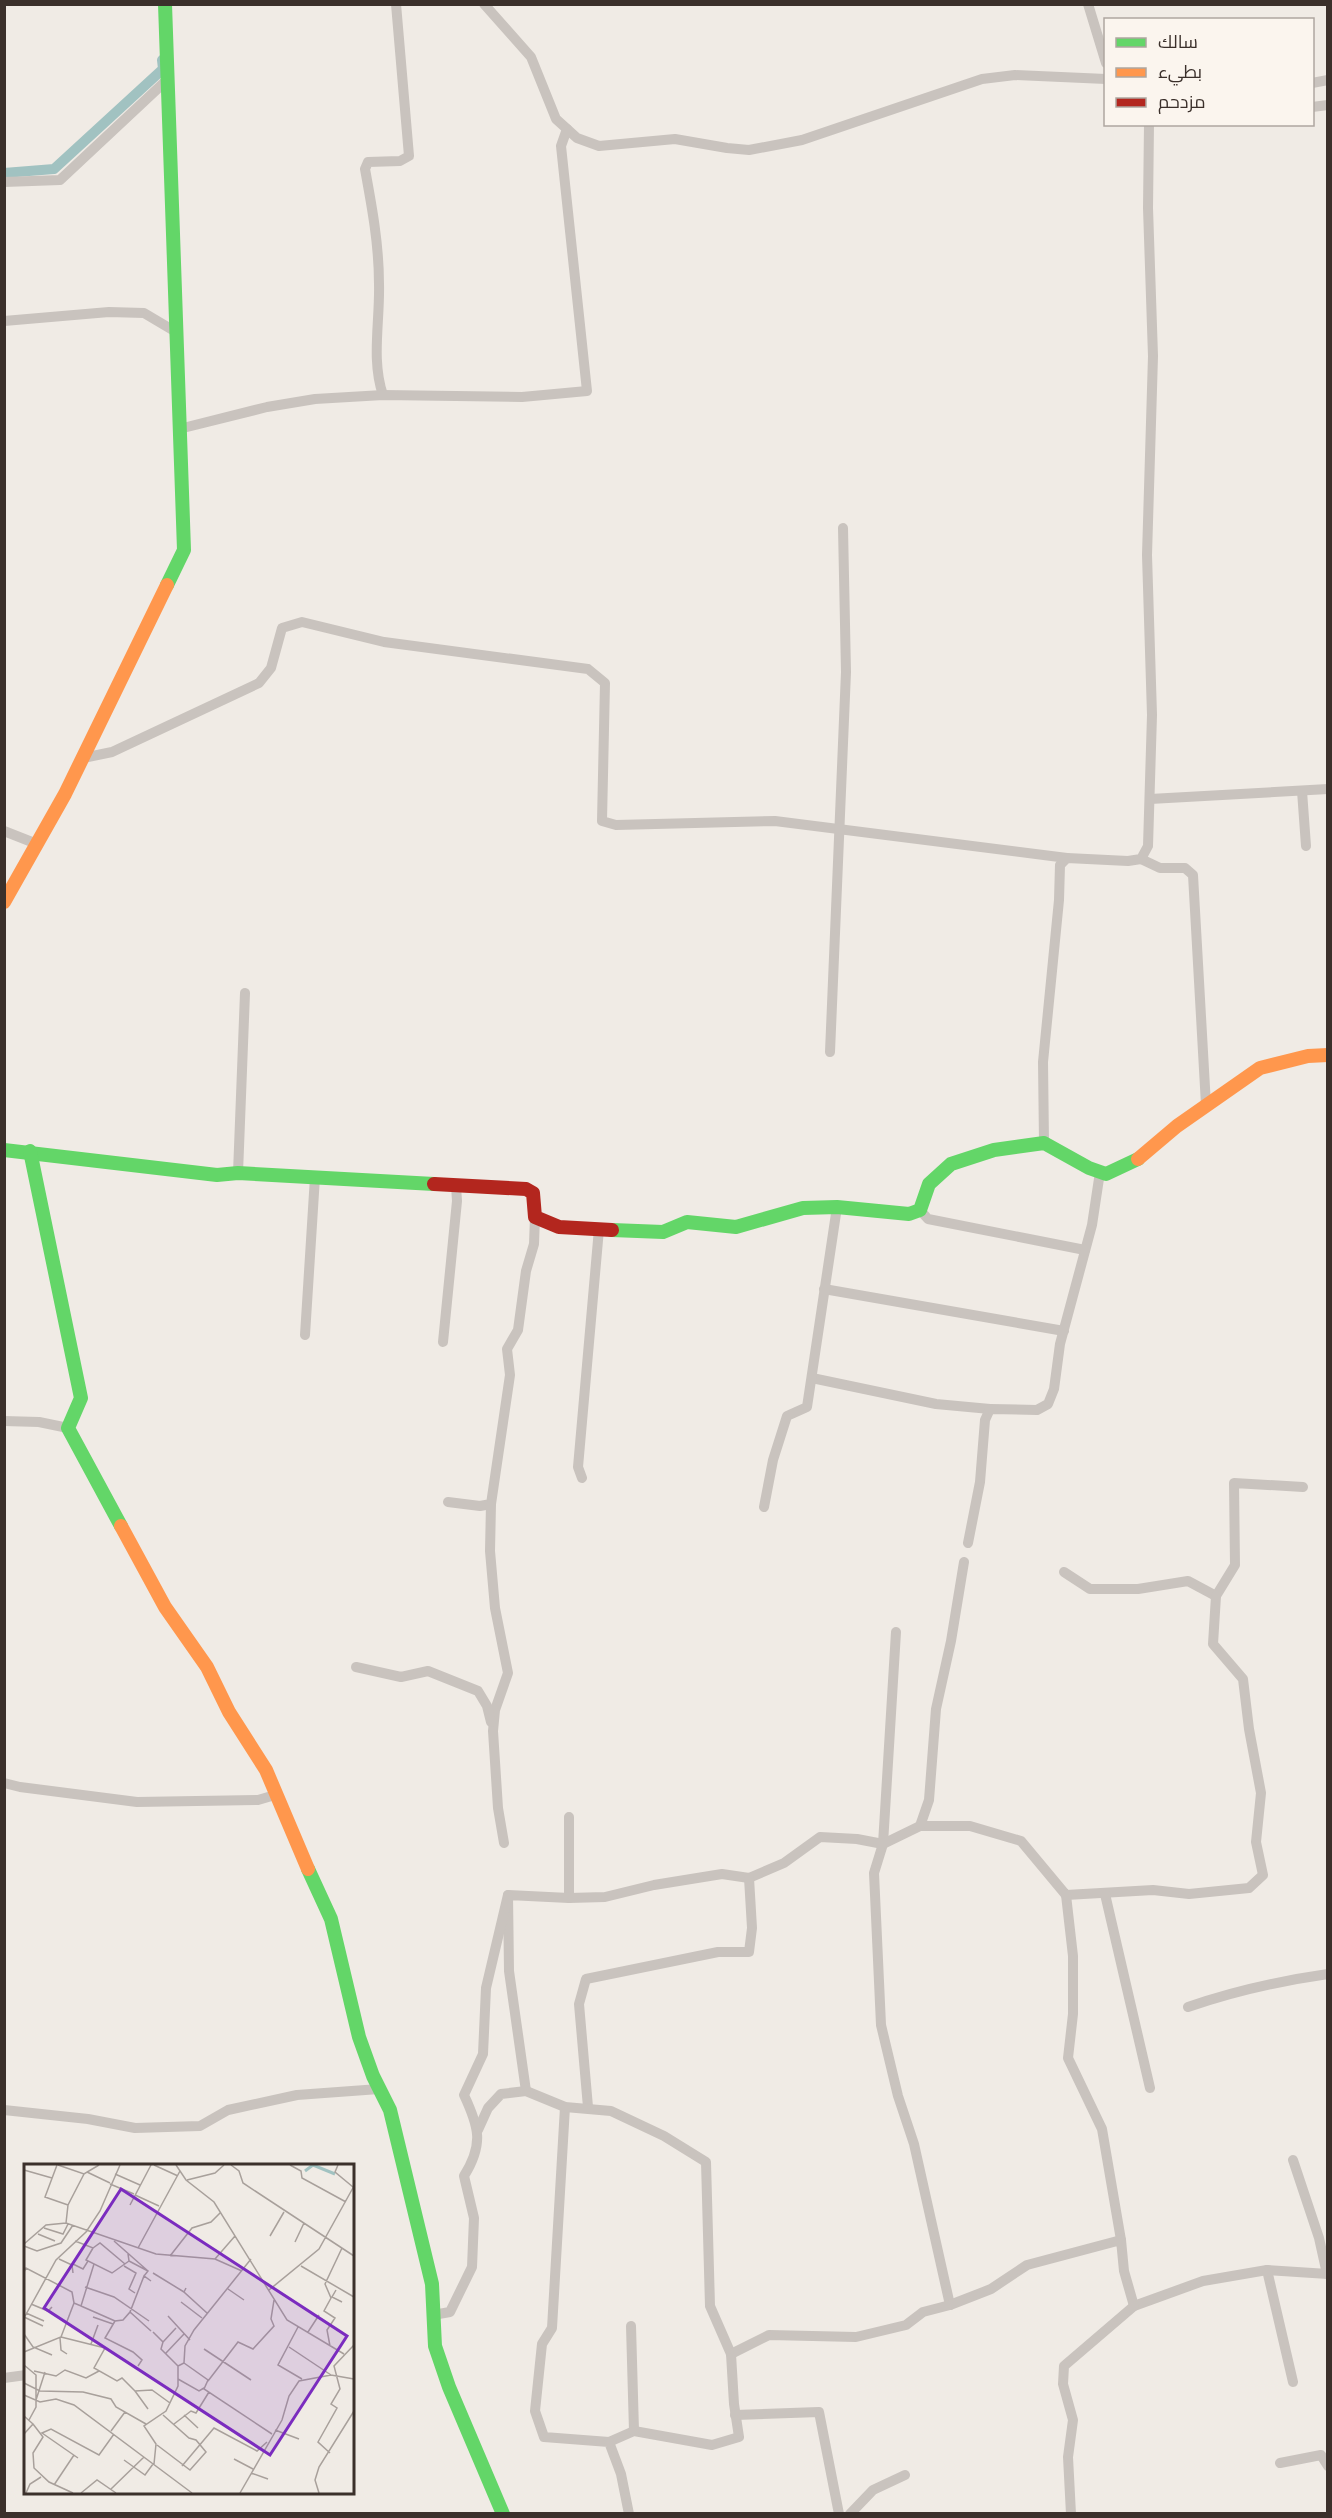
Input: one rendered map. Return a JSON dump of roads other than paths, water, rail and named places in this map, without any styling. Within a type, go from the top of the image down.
[{"type":"street","points":[[4,902],[83,758],[184,550],[165,4]]},
{"type":"street","points":[[383,395],[376,375],[379,285],[376,233],[365,169],[368,162],[400,161],[408,156],[396,4]]},
{"type":"street","points":[[484,4],[531,57],[556,119],[577,138],[599,146],[675,139],[749,150],[802,140],[876,116],[943,90],[982,79],[1015,75],[1104,79]]},
{"type":"street","points":[[1088,4],[1104,56]]},
{"type":"street","points":[[4,182],[60,180],[169,78]]},
{"type":"street","points":[[1141,859],[1148,846],[1152,715],[1147,555],[1153,356],[1148,208],[1149,126]]},
{"type":"street","points":[[179,429],[315,399],[383,395],[522,397],[587,391],[561,146],[567,129]]},
{"type":"street","points":[[4,321],[109,312],[144,313],[176,332]]},
{"type":"street","points":[[830,1052],[846,672],[843,528]]},
{"type":"street","points":[[83,758],[112,752],[259,683],[271,668],[282,628],[302,622],[384,642],[588,669],[605,683],[602,821],[616,825],[775,821],[1067,858],[1128,861],[1141,859],[1160,868],[1185,868],[1194,875],[1206,1105]]},
{"type":"street","points":[[1150,799],[1328,789]]},
{"type":"street","points":[[1302,791],[1306,846]]},
{"type":"street","points":[[4,831],[37,844]]},
{"type":"street","points":[[1044,1143],[1043,1062],[1060,865],[1067,858]]},
{"type":"street","points":[[238,1173],[244,993]]},
{"type":"street","points":[[920,1210],[929,1184],[951,1164],[994,1150],[1044,1143],[1106,1174],[1143,1157],[1177,1126],[1260,1068],[1308,1056],[1328,1055]]},
{"type":"street","points":[[4,1150],[111,1161],[181,1172],[218,1175],[238,1173],[526,1189],[533,1193],[536,1217],[534,1244],[526,1271],[518,1330],[507,1349],[510,1375],[491,1504],[490,1551],[495,1608],[508,1673],[495,1710],[493,1731],[498,1808],[504,1843]]},
{"type":"street","points":[[30,1151],[81,1398],[68,1428]]},
{"type":"street","points":[[812,1378],[936,1404],[1037,1410],[1048,1404],[1054,1389],[1064,1331],[1092,1225],[1100,1172]]},
{"type":"street","points":[[305,1335],[315,1177]]},
{"type":"street","points":[[443,1342],[457,1201],[456,1186]]},
{"type":"street","points":[[536,1217],[559,1227],[663,1232],[687,1221],[736,1227],[803,1208],[837,1207],[909,1214],[920,1210]]},
{"type":"street","points":[[764,1506],[773,1460],[787,1416],[807,1407],[837,1207]]},
{"type":"street","points":[[920,1210],[928,1218],[1085,1250]]},
{"type":"street","points":[[582,1478],[578,1467],[599,1229]]},
{"type":"street","points":[[824,1289],[1064,1331]]},
{"type":"street","points":[[968,1543],[980,1482],[985,1420],[990,1409]]},
{"type":"street","points":[[4,1421],[39,1422],[68,1428],[165,1607],[207,1667],[229,1712],[266,1770],[331,1919],[359,2037],[379,2089],[390,2110],[413,2199],[432,2284],[435,2346],[449,2387],[503,2514]]},
{"type":"street","points":[[1066,1895],[1153,1890],[1189,1894],[1249,1888],[1263,1875],[1256,1842],[1261,1793],[1249,1729],[1243,1679],[1213,1644],[1216,1596],[1234,1565],[1234,1483],[1303,1487]]},
{"type":"street","points":[[448,1502],[480,1506],[491,1504]]},
{"type":"street","points":[[920,1826],[929,1800],[936,1709],[951,1641],[964,1562]]},
{"type":"street","points":[[1064,1572],[1090,1589],[1138,1588],[1188,1581],[1216,1596]]},
{"type":"street","points":[[896,1632],[883,1844],[874,1873],[881,2025],[898,2096],[914,2144],[951,2305]]},
{"type":"street","points":[[356,1667],[401,1677],[428,1671],[478,1691],[487,1706],[493,1731]]},
{"type":"street","points":[[4,1783],[137,1802],[258,1800],[275,1795]]},
{"type":"street","points":[[569,1817],[569,1898]]},
{"type":"street","points":[[508,1895],[605,1897],[654,1885],[722,1874],[749,1878],[784,1863],[819,1837],[857,1839],[883,1844],[920,1826],[970,1826],[1021,1841],[1066,1895],[1073,1956],[1073,2014],[1068,2058],[1102,2129],[1124,2271],[1134,2306]]},
{"type":"street","points":[[588,2107],[579,2004],[586,1978],[718,1952],[749,1952],[752,1928],[749,1878]]},
{"type":"street","points":[[1105,1894],[1150,2088]]},
{"type":"street","points":[[508,1895],[509,1971],[526,2091]]},
{"type":"street","points":[[478,2130],[464,2095],[483,2054],[486,1988],[508,1895]]},
{"type":"street","points":[[1188,2007],[1225,1994],[1268,1983],[1328,1974]]},
{"type":"street","points":[[4,2110],[88,2119],[135,2128],[200,2126],[228,2110],[297,2095],[379,2089]]},
{"type":"street","points":[[433,2315],[450,2312],[472,2267],[474,2218],[464,2176],[473,2161],[478,2130],[488,2108],[501,2094],[526,2091],[565,2107],[588,2107],[611,2111],[664,2136],[706,2162],[710,2306],[731,2354],[735,2415],[739,2437],[712,2445],[634,2432],[609,2442],[544,2437],[535,2411],[542,2344],[552,2328],[565,2107]]},
{"type":"street","points":[[1071,2514],[1068,2457],[1073,2420],[1063,2384],[1064,2366],[1134,2306],[1203,2281],[1267,2270],[1327,2274],[1319,2238],[1293,2160]]},
{"type":"street","points":[[731,2354],[769,2335],[856,2337],[906,2325],[923,2312],[951,2305],[991,2289],[1027,2265],[1121,2240]]},
{"type":"street","points":[[1267,2270],[1293,2382]]},
{"type":"street","points":[[631,2326],[634,2432]]},
{"type":"street","points":[[4,2378],[24,2375]]},
{"type":"street","points":[[735,2415],[819,2412],[840,2514]]},
{"type":"street","points":[[609,2442],[621,2474],[629,2514]]},
{"type":"street","points":[[1280,2463],[1321,2455],[1328,2466]]},
{"type":"street","points":[[850,2514],[873,2490],[905,2475]]},
{"type":"waterway","points":[[4,173],[54,169],[163,69],[162,60]]}]
